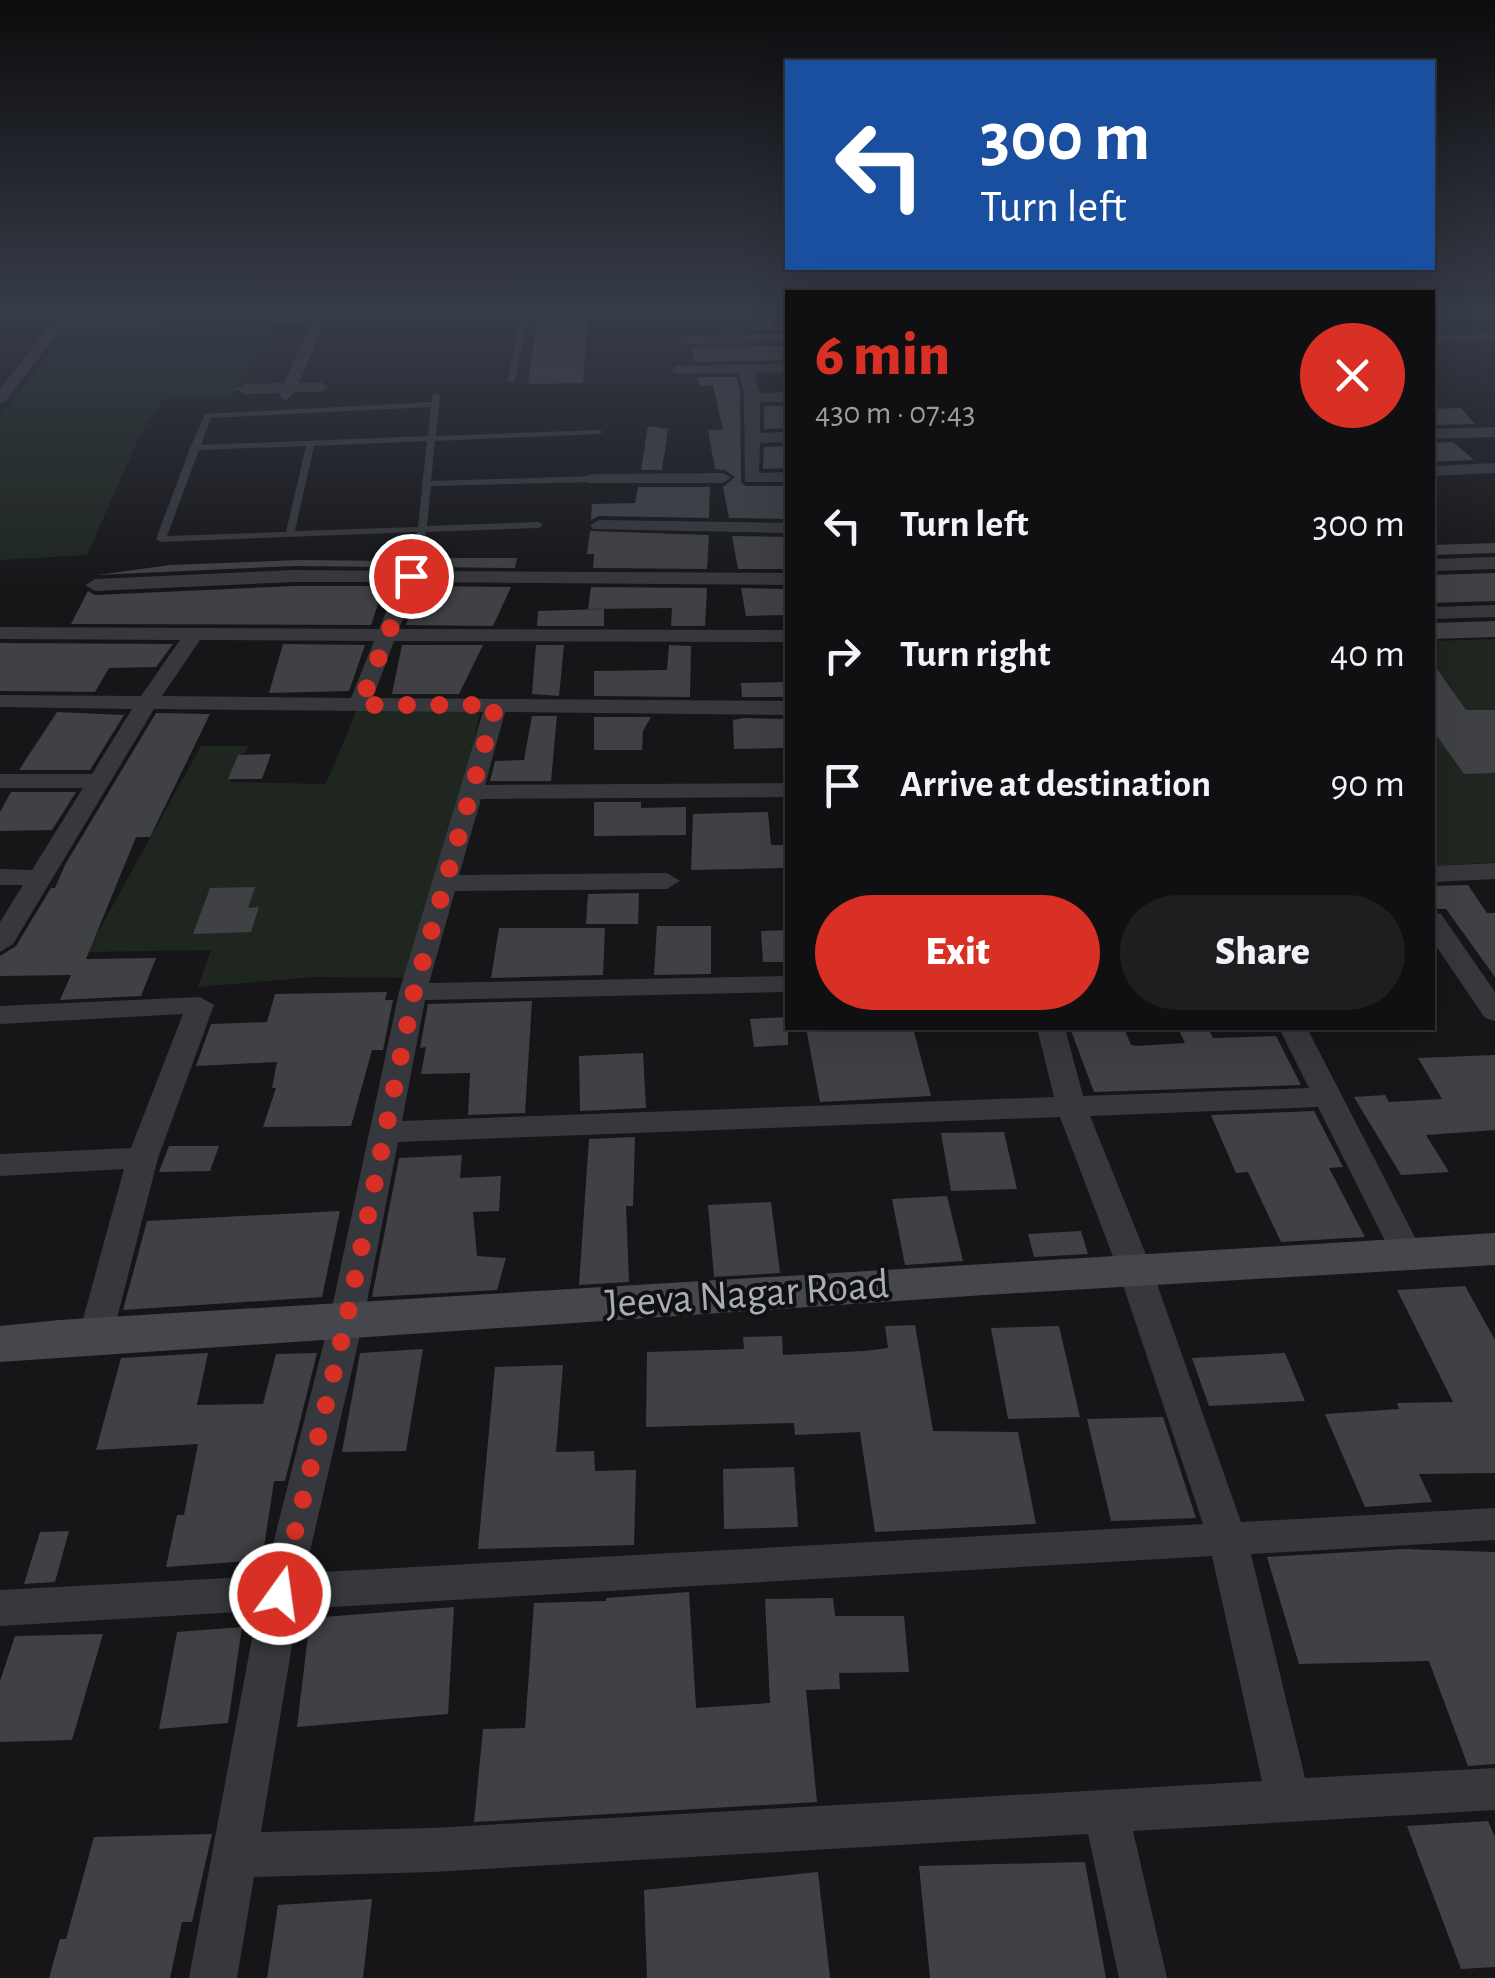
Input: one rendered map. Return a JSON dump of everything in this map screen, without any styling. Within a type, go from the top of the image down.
[{"type":"street","points":[[751,478],[752,403]]},
{"type":"street","points":[[1435,434],[1495,432]]},
{"type":"street","points":[[750,438],[785,437]]},
{"type":"street","points":[[1435,471],[1495,468]]},
{"type":"street","points":[[599,525],[723,503],[751,478],[785,477]]},
{"type":"street","points":[[594,479],[723,503],[785,527]]},
{"type":"street","points":[[1435,566],[1495,563]]},
{"type":"street","points":[[95,585],[413,570],[785,579]]},
{"type":"street","points":[[360,705],[413,570]]},
{"type":"street","points":[[1435,614],[1495,611]]},
{"type":"street","points":[[0,633],[785,636]]},
{"type":"street","points":[[0,944],[147,702],[194,634]]},
{"type":"street","points":[[0,701],[785,708]]},
{"type":"street","points":[[213,1978],[280,1594],[346,1322],[414,992],[496,705]]},
{"type":"street","points":[[0,781],[99,781]]},
{"type":"street","points":[[473,792],[785,790]]},
{"type":"street","points":[[1435,874],[1495,871]]},
{"type":"street","points":[[0,878],[40,878]]},
{"type":"street","points":[[446,883],[667,882]]},
{"type":"street","points":[[1435,924],[1495,1012]]},
{"type":"street","points":[[1466,968],[1495,966]]},
{"type":"street","points":[[414,992],[785,984]]},
{"type":"street","points":[[0,1015],[200,1005],[143,1158],[96,1334]]},
{"type":"street","points":[[1052,1030],[1071,1106],[1134,1267],[1228,1539],[1289,1802]]},
{"type":"street","points":[[1294,1030],[1408,1253]]},
{"type":"street","points":[[386,1132],[1328,1097]]},
{"type":"street","points":[[0,1165],[143,1158]]},
{"type":"street","name":"Jeeva Nagar Road","points":[[0,1344],[96,1334],[346,1322],[1134,1267],[1495,1249]]},
{"type":"street","points":[[0,1608],[1495,1524]]},
{"type":"street","points":[[234,1855],[432,1850],[1495,1788]]},
{"type":"street","points":[[1106,1813],[1143,1978]]},
{"type":"lane","points":[[383,403],[211,414],[194,448],[163,540],[540,524]]},
{"type":"lane","points":[[413,570],[422,529],[436,403]]},
{"type":"lane","points":[[194,448],[599,432]]},
{"type":"lane","points":[[290,535],[311,443]]},
{"type":"lane","points":[[427,484],[594,479]]},
{"type":"shaded area","points":[[10,403],[160,403],[138,439],[87,555],[0,560],[0,416]]},
{"type":"shaded area","points":[[1495,639],[1495,862],[1435,866],[1435,641]]},
{"type":"shaded area","points":[[481,708],[463,793],[408,978],[314,977],[198,987],[211,950],[87,952],[201,746],[249,746],[230,782],[326,784],[357,709]]},
{"type":"building","points":[[717,403],[740,403],[741,482],[745,486],[785,486],[785,519],[729,518],[723,487],[735,477],[715,469],[708,430],[723,430]]},
{"type":"building","points":[[764,406],[785,406],[785,428],[764,429]]},
{"type":"building","points":[[1461,408],[1475,424],[1435,425],[1435,409]]},
{"type":"building","points":[[648,426],[668,429],[662,470],[641,470]]},
{"type":"building","points":[[1453,442],[1474,460],[1435,462],[1435,443]]},
{"type":"building","points":[[785,446],[785,468],[763,469],[764,447]]},
{"type":"building","points":[[638,487],[710,487],[709,518],[599,516],[591,520],[592,504],[635,503]]},
{"type":"building","points":[[590,531],[709,535],[707,569],[593,568],[594,554],[587,554]]},
{"type":"building","points":[[732,536],[785,537],[785,569],[738,569]]},
{"type":"building","points":[[1495,543],[1495,553],[1435,555],[1435,545]]},
{"type":"building","points":[[437,558],[517,558],[515,568],[426,567]]},
{"type":"building","points":[[392,561],[390,567],[294,566],[97,575],[170,565]]},
{"type":"building","points":[[1495,573],[1495,601],[1435,603],[1435,575]]},
{"type":"building","points":[[384,586],[371,625],[71,624],[88,591],[95,595]]},
{"type":"building","points":[[420,586],[511,587],[493,626],[406,625]]},
{"type":"building","points":[[591,587],[707,588],[705,626],[671,626],[672,608],[588,609]]},
{"type":"building","points":[[741,588],[785,589],[785,615],[746,616]]},
{"type":"building","points":[[604,609],[604,626],[537,626],[538,611]]},
{"type":"building","points":[[1495,621],[1495,637],[1435,639],[1435,623]]},
{"type":"building","points":[[0,643],[173,644],[156,667],[109,668],[95,692],[0,691]]},
{"type":"building","points":[[283,644],[365,645],[349,691],[269,693]]},
{"type":"building","points":[[402,645],[483,645],[459,694],[392,694]]},
{"type":"building","points":[[536,645],[564,645],[559,696],[532,694]]},
{"type":"building","points":[[669,645],[691,646],[690,697],[594,696],[594,671],[667,670]]},
{"type":"building","points":[[1435,666],[1466,710],[1495,710],[1495,773],[1464,774],[1435,733]]},
{"type":"building","points":[[785,682],[785,697],[742,697],[741,683]]},
{"type":"building","points":[[57,712],[124,715],[90,770],[19,770]]},
{"type":"building","points":[[156,713],[210,714],[150,837],[136,837],[86,959],[156,958],[141,996],[60,1000],[71,975],[0,976],[0,956],[16,946],[51,888],[55,888]]},
{"type":"building","points":[[532,716],[557,716],[551,781],[490,781],[495,761],[524,760]]},
{"type":"building","points":[[594,717],[651,717],[643,731],[642,750],[594,750]]},
{"type":"building","points":[[785,719],[785,748],[734,749],[733,720]]},
{"type":"building","points":[[271,754],[262,779],[228,779],[238,755]]},
{"type":"building","points":[[11,792],[76,792],[52,830],[0,831],[0,812]]},
{"type":"building","points":[[594,802],[641,802],[641,808],[686,807],[686,835],[594,836]]},
{"type":"building","points":[[768,812],[771,845],[785,845],[785,868],[691,870],[693,814]]},
{"type":"building","points":[[1468,885],[1487,913],[1495,913],[1495,977],[1446,909],[1435,905],[1435,886]]},
{"type":"building","points":[[255,887],[248,908],[259,907],[251,932],[193,934],[210,888]]},
{"type":"building","points":[[639,893],[638,924],[586,924],[588,894]]},
{"type":"building","points":[[657,926],[711,926],[711,974],[654,975]]},
{"type":"building","points":[[499,928],[605,928],[603,975],[491,978]]},
{"type":"building","points":[[785,930],[785,962],[763,962],[761,931]]},
{"type":"building","points":[[387,992],[385,1000],[393,1000],[383,1050],[372,1050],[351,1126],[263,1127],[276,1088],[272,1088],[277,1062],[196,1066],[211,1024],[267,1022],[275,994]]},
{"type":"building","points":[[532,1001],[525,1113],[468,1115],[470,1073],[421,1074],[426,1047],[420,1048],[428,1004]]},
{"type":"building","points":[[785,1017],[788,1045],[754,1047],[750,1019]]},
{"type":"building","points":[[806,1030],[914,1030],[931,1096],[820,1102]]},
{"type":"building","points":[[1071,1030],[1125,1030],[1131,1045],[1136,1046],[1185,1043],[1179,1030],[1209,1030],[1213,1038],[1276,1036],[1301,1085],[1094,1092]]},
{"type":"building","points":[[643,1053],[646,1108],[580,1111],[579,1056]]},
{"type":"building","points":[[1495,1055],[1495,1130],[1426,1135],[1449,1172],[1401,1175],[1354,1097],[1385,1095],[1389,1102],[1442,1099],[1418,1058]]},
{"type":"building","points":[[1314,1111],[1343,1167],[1329,1168],[1365,1237],[1281,1242],[1248,1172],[1236,1173],[1211,1115]]},
{"type":"building","points":[[1004,1132],[1017,1189],[951,1191],[941,1133]]},
{"type":"building","points":[[635,1137],[633,1206],[626,1206],[629,1282],[579,1285],[589,1139]]},
{"type":"building","points":[[169,1146],[219,1146],[210,1171],[159,1172]]},
{"type":"building","points":[[462,1155],[460,1178],[501,1176],[499,1211],[473,1212],[477,1256],[506,1258],[497,1290],[372,1297],[399,1158]]},
{"type":"building","points":[[947,1196],[963,1261],[905,1265],[892,1199]]},
{"type":"building","points":[[771,1202],[780,1273],[714,1277],[708,1205]]},
{"type":"building","points":[[340,1211],[322,1297],[123,1310],[147,1221]]},
{"type":"building","points":[[1081,1231],[1088,1254],[1034,1257],[1028,1234]]},
{"type":"building","points":[[1465,1286],[1495,1340],[1495,1473],[1419,1474],[1432,1502],[1365,1507],[1325,1414],[1399,1409],[1397,1403],[1453,1402],[1397,1290]]},
{"type":"building","points":[[915,1325],[933,1431],[1018,1432],[1036,1524],[875,1532],[860,1432],[795,1435],[794,1423],[646,1427],[647,1352],[744,1349],[743,1337],[782,1336],[783,1355],[864,1351],[888,1348],[885,1326]]},
{"type":"building","points":[[1059,1326],[1080,1417],[1008,1419],[991,1328]]},
{"type":"building","points":[[423,1349],[406,1451],[342,1452],[360,1353]]},
{"type":"building","points":[[208,1353],[197,1405],[263,1404],[276,1354],[317,1353],[285,1481],[274,1481],[262,1560],[166,1567],[177,1515],[184,1515],[198,1444],[96,1450],[121,1358]]},
{"type":"building","points":[[1285,1353],[1305,1401],[1209,1406],[1192,1358]]},
{"type":"building","points":[[563,1365],[556,1452],[594,1451],[595,1471],[636,1470],[634,1545],[478,1549],[495,1367]]},
{"type":"building","points":[[1163,1417],[1196,1518],[1111,1521],[1087,1419]]},
{"type":"building","points":[[794,1467],[798,1527],[724,1529],[723,1469]]},
{"type":"building","points":[[69,1531],[55,1582],[24,1584],[40,1532]]},
{"type":"building","points":[[1404,1549],[1495,1552],[1495,1764],[1468,1766],[1429,1661],[1299,1664],[1267,1557]]},
{"type":"building","points":[[689,1592],[696,1708],[770,1703],[765,1599],[833,1598],[835,1616],[904,1616],[909,1672],[839,1673],[840,1689],[806,1690],[817,1802],[474,1822],[483,1729],[525,1728],[534,1603],[606,1601]]},
{"type":"building","points":[[454,1607],[448,1714],[297,1727],[310,1618]]},
{"type":"building","points":[[242,1627],[228,1723],[159,1729],[177,1632]]},
{"type":"building","points":[[103,1634],[72,1740],[0,1742],[0,1681],[15,1636]]},
{"type":"building","points":[[1488,1821],[1495,1837],[1495,1967],[1461,1969],[1407,1826]]},
{"type":"building","points":[[212,1834],[192,1922],[182,1922],[170,1978],[49,1978],[60,1939],[66,1939],[94,1837]]},
{"type":"building","points":[[1085,1862],[1106,1978],[930,1978],[919,1866]]},
{"type":"building","points":[[818,1872],[830,1978],[647,1978],[644,1890]]},
{"type":"building","points":[[372,1899],[363,1978],[267,1978],[278,1905]]},
{"type":"route","points":[[280,1594],[346,1322],[414,992],[496,705],[360,705],[411,576]]}]
